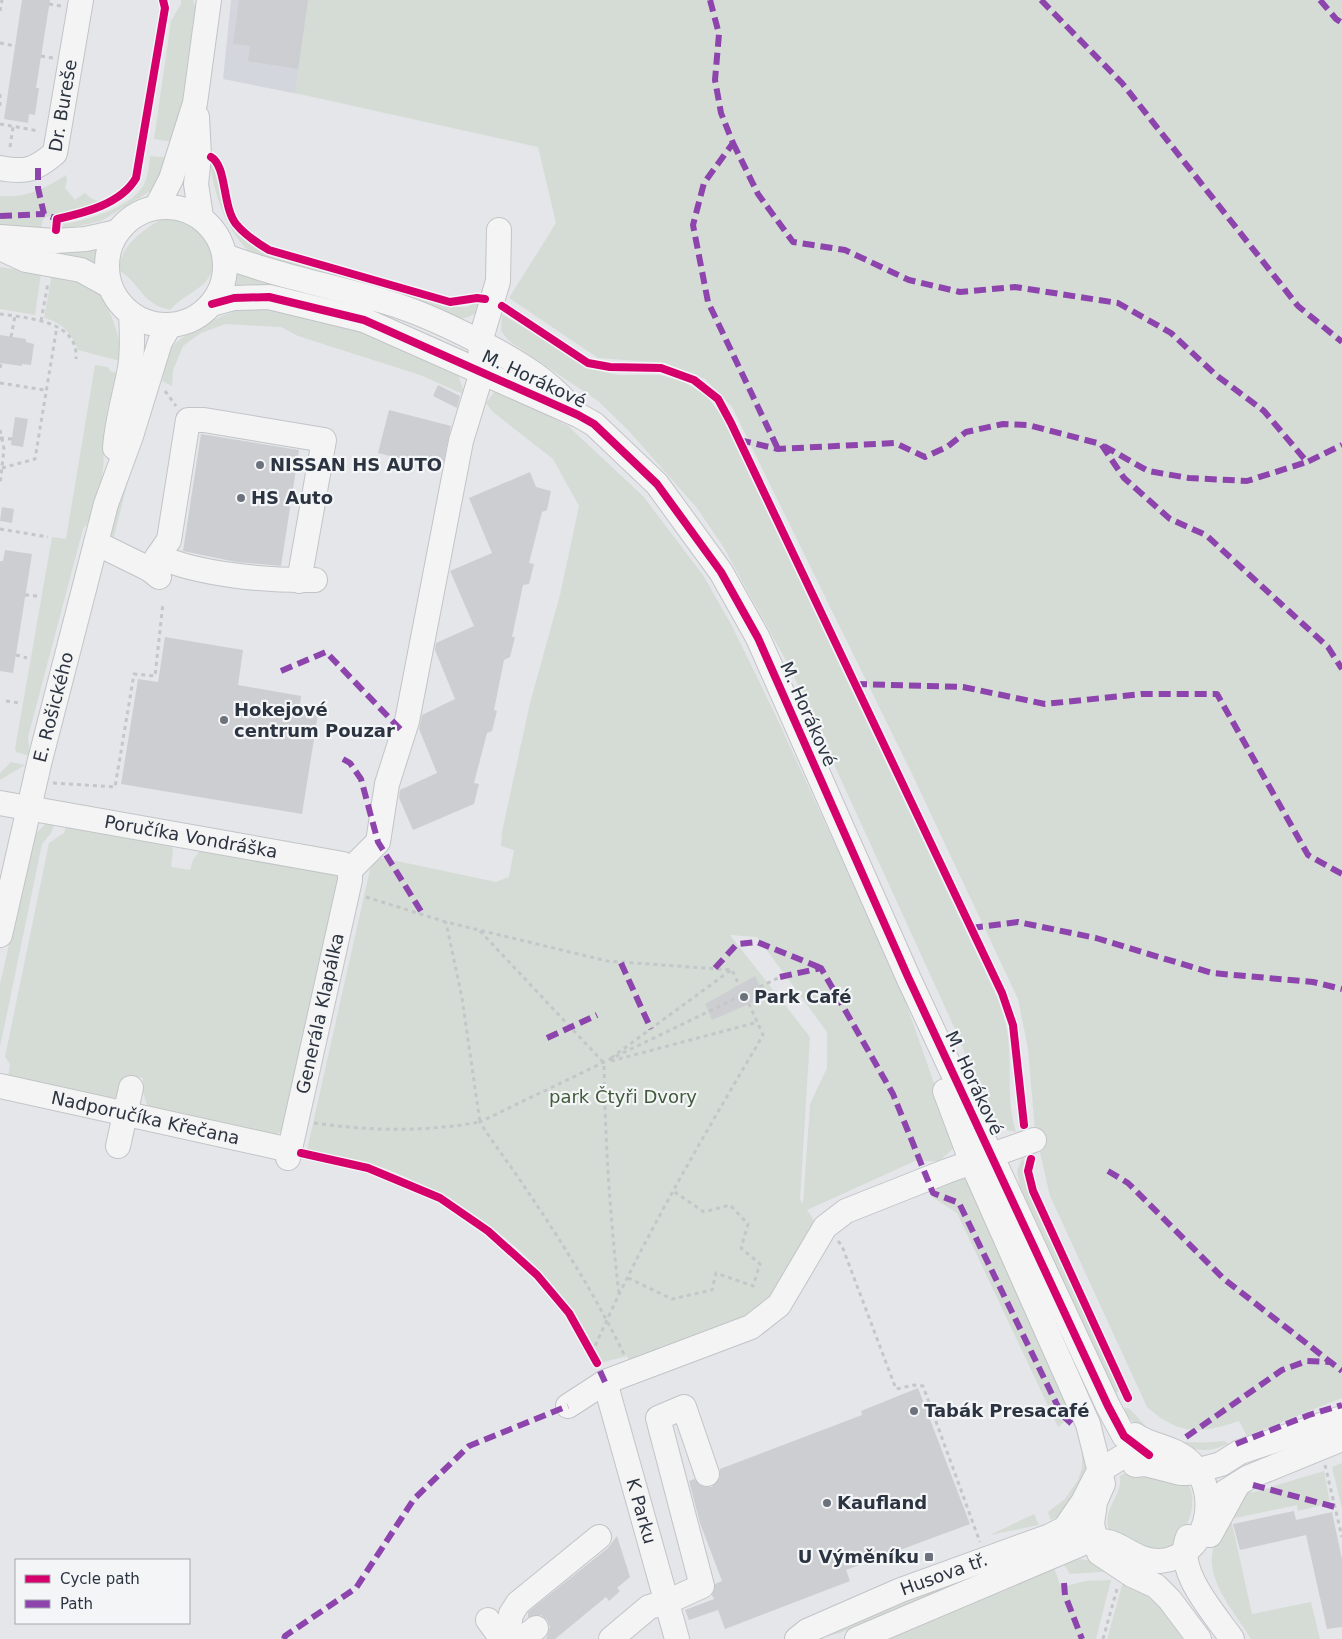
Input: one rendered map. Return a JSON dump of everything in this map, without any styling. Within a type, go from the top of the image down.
[{"type":"street","name":"Dr. Bureše","points":[[0,168],[25,170],[38,168],[55,153],[81,0]]},
{"type":"street","points":[[157,206],[171,179],[195,103],[209,0]]},
{"type":"street","points":[[195,103],[198,130],[196,184],[200,217]]},
{"type":"street","points":[[157,206],[172,206],[187,210],[200,217],[216,234],[225,256],[225,273],[221,290],[212,304],[192,318],[170,325],[149,322],[131,314],[119,302],[110,286],[107,268],[109,249],[117,232],[135,216],[157,206]]},
{"type":"street","points":[[350,870],[378,842],[387,784],[407,721],[461,441],[482,372],[480,342],[498,281],[499,230]]},
{"type":"street","points":[[0,237],[55,240],[86,239],[117,232]]},
{"type":"street","points":[[0,248],[26,260],[81,270],[110,286]]},
{"type":"street","name":"M. Horákové","points":[[225,256],[265,272],[387,302],[459,330],[520,364],[559,392],[578,415]]},
{"type":"street","name":"M. Horákové","points":[[212,304],[234,298],[269,297],[317,307],[364,320],[578,415],[594,424],[658,484],[721,572],[758,638],[908,978],[1086,1420],[1098,1433],[1106,1474]]},
{"type":"street","name":"E. Rošického","points":[[113,482],[120,409],[130,368],[133,340],[131,314]]},
{"type":"street","name":"E. Rošického","points":[[0,935],[35,781],[113,482],[160,342],[170,325]]},
{"type":"street","points":[[96,543],[156,567],[178,565],[280,581],[307,581],[324,440],[301,434],[188,420],[169,540],[156,567]]},
{"type":"street","name":"Poručíka Vondráška","points":[[0,803],[29,809],[62,812],[343,864],[350,870]]},
{"type":"street","name":"Generála Klapálka","points":[[289,1154],[350,880],[350,870]]},
{"type":"street","name":"Nadporučíka Křečana","points":[[0,1086],[126,1114],[289,1154]]},
{"type":"street","points":[[118,1146],[131,1088]]},
{"type":"street","points":[[568,1406],[605,1382],[750,1327],[779,1305],[825,1227],[846,1211],[1034,1140]]},
{"type":"street","name":"M. Horákové","points":[[981,1159],[1124,1436],[1149,1455]]},
{"type":"street","name":"K Parku","points":[[605,1382],[677,1639]]},
{"type":"street","points":[[611,1639],[649,1608],[702,1586],[658,1418],[684,1407],[707,1474]]},
{"type":"street","points":[[1106,1474],[1145,1464],[1180,1473],[1189,1467],[1217,1456],[1230,1457],[1342,1418]]},
{"type":"street","points":[[1115,1420],[1144,1442],[1176,1452],[1205,1488],[1209,1510]]},
{"type":"street","points":[[1190,1553],[1209,1510],[1221,1494],[1249,1476],[1332,1443]]},
{"type":"street","points":[[1065,1528],[1083,1502],[1122,1457],[1149,1455],[1189,1467]]},
{"type":"street","points":[[1189,1467],[1196,1489],[1199,1508],[1196,1523],[1187,1539],[1194,1584],[1232,1639]]},
{"type":"street","points":[[1106,1474],[1095,1502],[1092,1524],[1103,1547],[1126,1572],[1156,1586],[1170,1600],[1199,1639]]},
{"type":"street","points":[[1103,1547],[1102,1515],[1106,1499],[1114,1485],[1106,1474]]},
{"type":"street","points":[[1103,1547],[1138,1566],[1154,1570],[1172,1568],[1190,1553],[1205,1545],[1238,1484]]},
{"type":"street","name":"Husova tř.","points":[[797,1639],[807,1632],[901,1590],[1065,1528],[1094,1513]]},
{"type":"street","points":[[507,1639],[511,1614],[518,1603],[599,1537]]},
{"type":"street","points":[[1103,1547],[1118,1544],[1135,1556],[1151,1561],[1190,1553]]},
{"type":"street","name":"Husova tř.","points":[[857,1639],[1061,1554],[1103,1547]]},
{"type":"street","points":[[1190,1553],[1237,1639]]},
{"type":"street","points":[[1154,1570],[1186,1602],[1207,1639]]},
{"type":"street","points":[[488,1620],[502,1639]]},
{"type":"path","points":[[0,10],[2,0]]},
{"type":"path","points":[[0,44],[15,46]]},
{"type":"path","points":[[0,94],[0,106]]},
{"type":"path","points":[[0,124],[48,133]]},
{"type":"path","points":[[10,146],[13,127]]},
{"type":"path","points":[[41,321],[48,282]]},
{"type":"path","points":[[0,314],[41,321],[57,326],[72,341],[76,359]]},
{"type":"path","points":[[11,337],[15,316]]},
{"type":"path","points":[[2,468],[35,459],[57,326]]},
{"type":"path","points":[[0,368],[1,363]]},
{"type":"path","points":[[0,383],[45,390]]},
{"type":"path","points":[[160,384],[177,408]]},
{"type":"path","points":[[0,430],[2,468],[0,485]]},
{"type":"path","points":[[1,438],[12,439]]},
{"type":"path","points":[[0,529],[48,537]]},
{"type":"path","points":[[26,595],[38,596]]},
{"type":"path","points":[[35,781],[115,787],[134,674],[155,676],[163,603]]},
{"type":"path","points":[[16,655],[27,658]]},
{"type":"path","points":[[6,702],[20,703]]},
{"type":"path","points":[[369,898],[446,922],[607,961],[732,970]]},
{"type":"path","points":[[446,922],[462,998],[480,1122],[526,1188],[607,1319],[624,1354]]},
{"type":"path","points":[[480,931],[604,1063],[605,1140],[610,1216],[619,1294]]},
{"type":"path","points":[[732,970],[739,985]]},
{"type":"path","points":[[604,1063],[732,970]]},
{"type":"path","points":[[313,1123],[365,1130],[430,1129],[480,1122],[780,977]]},
{"type":"path","points":[[593,1356],[619,1294],[673,1191],[763,1035],[749,1004]]},
{"type":"path","points":[[604,1063],[758,1022]]},
{"type":"path","points":[[628,1278],[672,1300],[712,1290],[716,1273],[753,1286],[760,1264],[742,1248],[748,1224],[730,1205],[704,1212],[673,1191]]},
{"type":"path","points":[[825,1227],[842,1246],[896,1389],[914,1385],[923,1386],[985,1559]]},
{"type":"path","points":[[587,1345],[593,1356]]},
{"type":"path","points":[[1332,1443],[1342,1537]]},
{"type":"path","points":[[1103,1639],[1118,1585]]},
{"type":"shaded area","points":[[231,0],[311,0],[298,94],[223,79]]},
{"type":"green space","points":[[181,0],[193,0],[200,22],[175,142],[154,139],[171,21],[181,4]]},
{"type":"green space","points":[[308,0],[1342,0],[1342,1398],[1247,1436],[1239,1421],[1213,1428],[1191,1430],[1180,1428],[1170,1423],[1147,1407],[1050,1196],[1035,1131],[1028,1049],[1018,999],[912,774],[732,407],[705,379],[665,363],[598,358],[509,298],[556,223],[538,147],[295,93]]},
{"type":"green space","points":[[150,156],[173,158],[154,189],[101,221],[60,230],[64,224],[84,220],[107,212],[137,194],[146,179]]},
{"type":"green space","points":[[210,163],[216,167],[225,205],[236,225],[244,235],[264,251],[396,288],[451,307],[467,307],[474,303],[481,305],[472,315],[460,319],[253,255],[236,236],[223,213]]},
{"type":"green space","points":[[66,175],[65,188],[75,200],[85,193],[98,201],[103,200],[114,195],[130,181],[130,184],[112,198],[92,208],[43,219],[41,227],[0,227],[0,196],[18,196],[35,192]]},
{"type":"green space","points":[[170,213],[192,222],[216,258],[213,269],[204,283],[170,310],[152,302],[131,280],[118,270],[125,251],[137,236]]},
{"type":"green space","points":[[103,247],[97,263],[53,255],[38,248]]},
{"type":"green space","points":[[0,267],[41,273],[35,315],[0,309]]},
{"type":"green space","points":[[235,272],[353,302],[352,306],[254,284],[228,290]]},
{"type":"green space","points":[[52,274],[82,280],[94,288],[101,296],[116,330],[119,341],[120,361],[78,350],[66,329],[44,318]]},
{"type":"green space","points":[[254,306],[290,310],[382,338],[458,375],[465,395],[420,375],[298,336],[281,327],[226,324],[201,333],[183,346],[173,370],[172,386],[162,381],[164,375],[161,371],[170,349],[176,342],[209,322]]},
{"type":"green space","points":[[502,314],[591,369],[618,375],[660,375],[684,382],[707,396],[721,415],[998,999],[1008,1035],[1010,1101],[1016,1132],[996,1128],[988,1117],[960,1040],[790,668],[724,548],[697,508],[628,430],[598,401],[509,341],[501,331]]},
{"type":"green space","points":[[95,365],[108,367],[110,371],[117,373],[106,418],[104,461],[100,490],[97,504],[83,529],[28,737],[30,756],[16,752],[15,749],[52,537],[66,539]]},
{"type":"green space","name":"park Čtyři Dvory","points":[[495,391],[506,393],[568,426],[643,496],[703,575],[732,626],[775,714],[900,986],[956,1146],[939,1161],[915,1161],[807,1210],[817,1225],[761,1311],[630,1363],[627,1356],[600,1363],[573,1313],[556,1289],[535,1265],[487,1224],[461,1206],[406,1177],[370,1163],[307,1150],[373,856],[496,882],[509,877],[514,850],[501,846],[502,832],[530,703],[560,595],[579,506],[553,459],[493,412],[486,403]],"holes":[[[730,935],[757,937],[827,1032],[827,1068],[810,1104],[803,1204],[800,1200],[810,1037]]]},
{"type":"green space","points":[[140,432],[113,541],[109,536],[109,530]]},
{"type":"green space","points":[[11,762],[25,765],[0,780],[0,773]]},
{"type":"green space","points":[[55,822],[51,833],[42,844],[0,1047],[0,984],[34,836],[45,824]]},
{"type":"green space","points":[[67,824],[170,844],[173,850],[171,867],[190,870],[193,860],[202,848],[331,866],[344,881],[285,1129],[274,1136],[148,1108],[142,1089],[143,1078],[129,1075],[119,1095],[111,1100],[8,1079],[10,1064],[5,1057],[49,843],[64,833]]},
{"type":"green space","points":[[1023,1156],[1029,1191],[1120,1391],[1114,1393],[1020,1188],[1017,1171]]},
{"type":"green space","points":[[955,1175],[971,1181],[1077,1412],[1058,1427],[957,1213],[932,1197],[940,1183]]},
{"type":"green space","points":[[1128,1408],[1147,1427],[1166,1437],[1185,1442],[1225,1441],[1229,1444],[1203,1450],[1170,1442],[1146,1431],[1136,1424],[1122,1409]]},
{"type":"green space","points":[[1078,1429],[1090,1468],[1062,1514],[1051,1520],[1048,1512],[1065,1499],[1078,1480],[1082,1468],[1082,1453]]},
{"type":"green space","points":[[1342,1463],[1342,1509],[1332,1467]]},
{"type":"green space","points":[[1324,1471],[1330,1503],[1298,1511],[1297,1505],[1231,1519],[1252,1614],[1311,1602],[1320,1639],[1251,1639],[1224,1598],[1213,1571],[1213,1549],[1217,1537],[1228,1516],[1248,1487],[1251,1493]]},
{"type":"green space","points":[[1128,1472],[1186,1479],[1190,1487],[1192,1496],[1191,1512],[1179,1544],[1159,1555],[1110,1534],[1108,1517],[1110,1510],[1118,1491],[1120,1476]]},
{"type":"green space","points":[[1034,1514],[1039,1525],[990,1535],[1032,1515]]},
{"type":"green space","points":[[1046,1547],[840,1633],[822,1637],[823,1635]]},
{"type":"green space","points":[[1080,1559],[1093,1561],[1113,1571],[1070,1574],[1064,1565]]},
{"type":"green space","points":[[1054,1568],[1061,1587],[1086,1581],[1111,1580],[1096,1639],[881,1639]]},
{"type":"green space","points":[[1123,1582],[1142,1593],[1157,1605],[1182,1639],[1107,1639]]},
{"type":"building","points":[[22,0],[50,0],[36,88],[39,88],[35,115],[29,114],[28,123],[4,119]]},
{"type":"building","points":[[239,0],[308,0],[298,69],[248,61],[250,46],[233,44]]},
{"type":"building","points":[[0,335],[26,339],[26,342],[34,344],[31,365],[22,364],[22,366],[0,363]]},
{"type":"building","points":[[438,385],[460,396],[457,408],[433,396]]},
{"type":"building","points":[[389,410],[451,426],[442,469],[378,453]]},
{"type":"building","points":[[15,417],[28,419],[23,447],[11,445]]},
{"type":"building","name":"HS Auto","points":[[201,434],[299,450],[281,566],[236,562],[183,551]]},
{"type":"building","points":[[530,472],[536,487],[551,491],[547,510],[542,512],[529,563],[534,564],[529,584],[523,585],[512,637],[515,637],[510,657],[504,660],[494,710],[497,711],[492,731],[487,733],[474,783],[479,784],[474,804],[413,830],[399,798],[400,790],[437,773],[419,729],[422,715],[455,699],[435,650],[436,643],[474,626],[450,571],[492,553],[469,498]]},
{"type":"building","points":[[2,507],[14,509],[12,523],[0,521]]},
{"type":"building","points":[[5,550],[32,554],[13,673],[0,671],[0,561],[3,561]]},
{"type":"building","name":"Hokejové centrum Pouzar","points":[[165,637],[243,650],[238,685],[301,696],[300,705],[319,708],[302,814],[121,784],[138,679],[158,682]]},
{"type":"building","points":[[755,976],[765,997],[712,1020],[705,1004]]},
{"type":"building","name":"Kaufland","points":[[918,1388],[970,1524],[846,1570],[850,1581],[725,1629],[718,1610],[689,1620],[685,1610],[714,1599],[712,1595],[715,1584],[722,1581],[700,1523],[689,1481],[694,1479],[704,1487],[712,1487],[720,1477],[720,1469],[862,1415],[861,1411]]},
{"type":"building","points":[[1294,1511],[1296,1520],[1332,1512],[1342,1559],[1342,1627],[1327,1629],[1306,1535],[1240,1550],[1233,1524]]},
{"type":"building","points":[[617,1536],[630,1577],[617,1588],[620,1591],[609,1601],[606,1597],[555,1639],[546,1639],[550,1627],[547,1620],[541,1615],[528,1617],[528,1612],[608,1548]]},
{"type":"marked path","points":[[710,0],[719,34],[715,80],[721,113],[733,143],[704,183],[693,225],[708,302],[778,449]]},
{"type":"marked path","points":[[1041,0],[1122,83],[1298,306],[1342,342]]},
{"type":"marked path","points":[[1320,0],[1336,19],[1342,23]]},
{"type":"marked path","points":[[733,143],[758,194],[793,242],[845,250],[909,280],[960,292],[1015,287],[1118,303],[1171,333],[1216,375],[1264,411],[1307,462],[1342,445]]},
{"type":"marked path","points":[[38,168],[38,188],[44,214],[57,219]]},
{"type":"marked path","points":[[0,216],[44,214]]},
{"type":"marked path","points":[[739,440],[778,449],[895,443],[925,457],[947,447],[966,432],[1003,424],[1028,425],[1101,444],[1124,478],[1170,519],[1206,535],[1328,647],[1342,669]]},
{"type":"marked path","points":[[1104,446],[1148,471],[1189,478],[1247,481],[1307,462]]},
{"type":"marked path","points":[[281,671],[326,652],[403,732]]},
{"type":"marked path","points":[[855,684],[963,687],[1045,704],[1141,694],[1217,694],[1308,855],[1342,874]]},
{"type":"marked path","points":[[343,759],[350,763],[361,779],[378,842],[424,916]]},
{"type":"marked path","points":[[971,928],[1018,922],[1096,938],[1212,973],[1313,982],[1342,989]]},
{"type":"marked path","points":[[715,968],[737,944],[757,942],[821,968]]},
{"type":"marked path","points":[[621,963],[651,1029]]},
{"type":"marked path","points":[[780,977],[821,968],[893,1094],[933,1193],[959,1203],[1062,1415],[1072,1424]]},
{"type":"marked path","points":[[547,1038],[597,1015]]},
{"type":"marked path","points":[[1108,1171],[1128,1183],[1224,1279],[1342,1371]]},
{"type":"marked path","points":[[1186,1437],[1282,1370],[1307,1361],[1331,1362]]},
{"type":"marked path","points":[[600,1371],[605,1382]]},
{"type":"marked path","points":[[1236,1444],[1309,1415],[1342,1405]]},
{"type":"marked path","points":[[284,1639],[285,1636],[356,1588],[414,1499],[469,1446],[568,1406]]},
{"type":"marked path","points":[[1253,1485],[1335,1507]]},
{"type":"marked path","points":[[1064,1583],[1065,1595],[1082,1639]]},
{"type":"cycle path","points":[[56,230],[57,219],[79,214],[112,201],[121,195],[136,178],[165,8],[163,0]]},
{"type":"cycle path","points":[[211,157],[220,169],[228,207],[236,224],[243,232],[269,250],[450,302],[477,298],[485,299]]},
{"type":"cycle path","points":[[212,304],[234,298],[269,297],[364,320],[578,415],[594,424],[657,484],[721,572],[758,638],[908,977],[1108,1406],[1124,1436],[1149,1455]]},
{"type":"cycle path","points":[[502,306],[588,363],[610,367],[661,368],[694,380],[718,399],[1002,993],[1013,1025],[1024,1125]]},
{"type":"cycle path","points":[[301,1153],[368,1168],[440,1198],[488,1231],[537,1275],[569,1313],[597,1363]]},
{"type":"cycle path","points":[[1031,1159],[1028,1171],[1033,1191],[1128,1398]]},
{"type":"place","name":"NISSAN HS AUTO","points":[[260,465]]},
{"type":"place","name":"HS Auto","points":[[241,498]]},
{"type":"place","name":"Hokejové centrum Pouzar","points":[[224,720]]},
{"type":"place","name":"Park Café","points":[[744,997]]},
{"type":"place","name":"Tabák Presacafé","points":[[914,1411]]},
{"type":"place","name":"Kaufland","points":[[827,1503]]},
{"type":"place","name":"U Výměníku","points":[[929,1557]]}]
